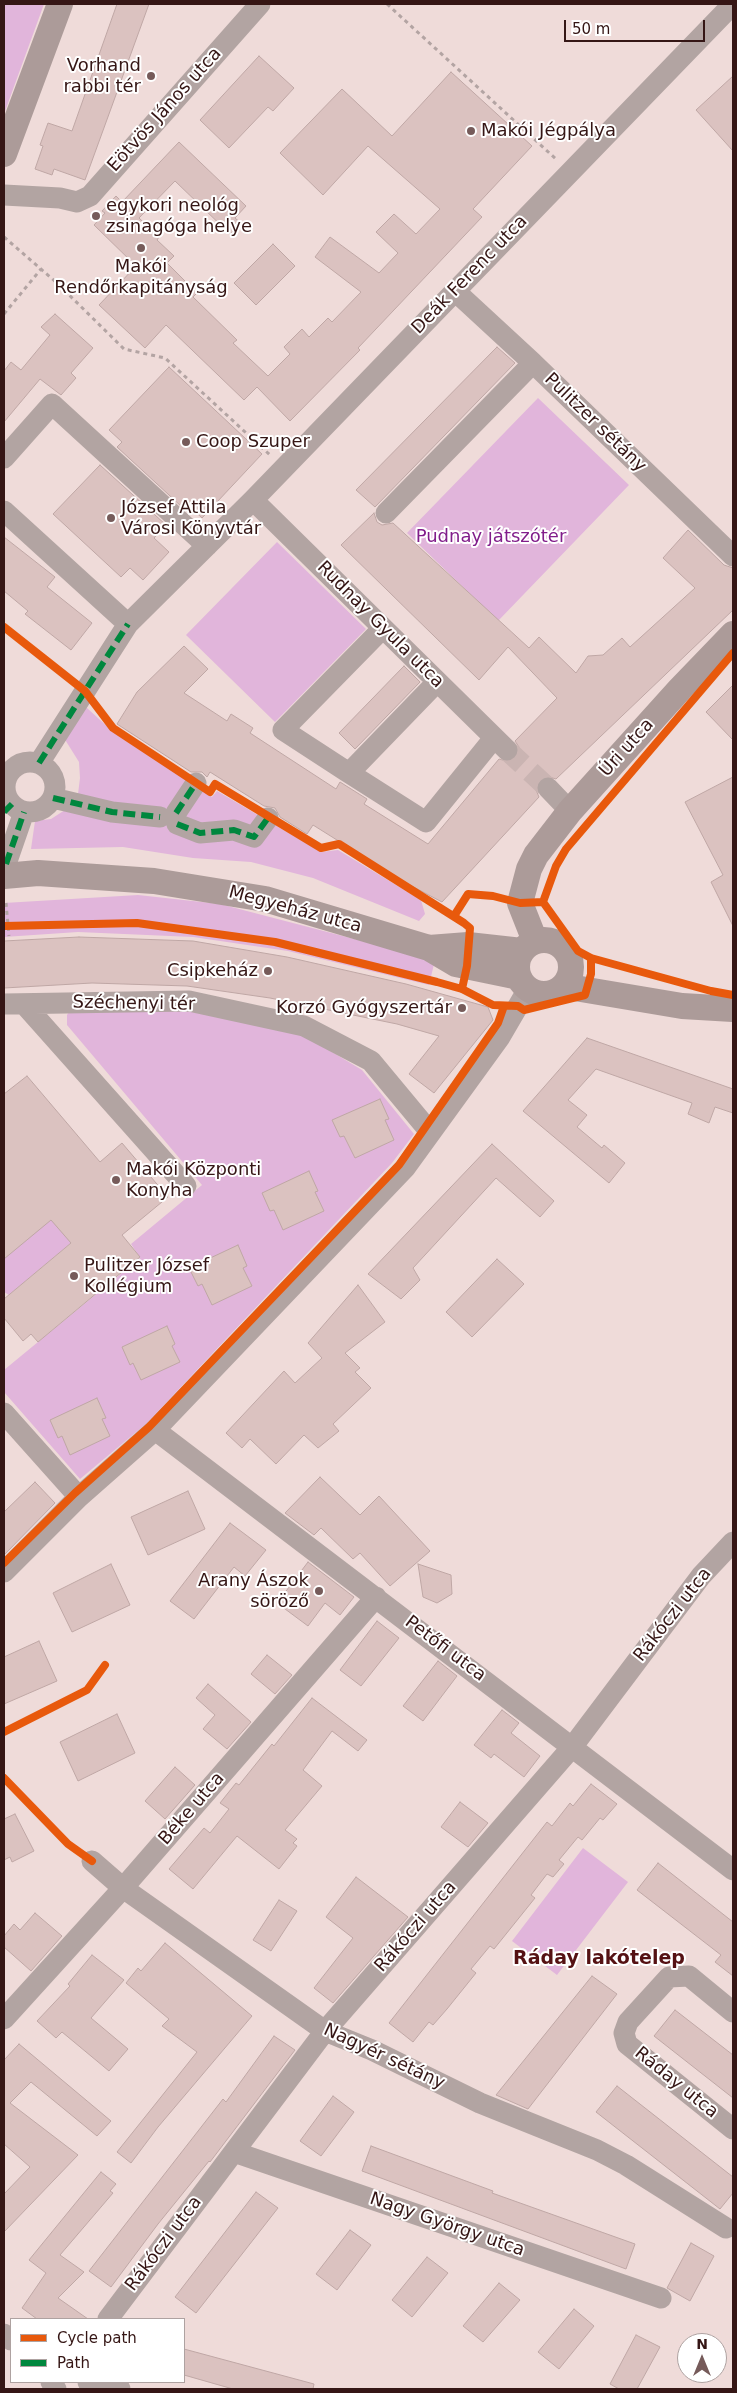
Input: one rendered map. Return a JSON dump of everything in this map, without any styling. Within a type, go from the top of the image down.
[{"type":"main road","points":[[4,154],[60,4]]},
{"type":"main road","name":"Úri utca","points":[[545,947],[532,904],[529,870],[553,831],[570,811],[680,689],[733,634]]},
{"type":"main road","points":[[6,856],[38,873],[100,878]]},
{"type":"main road","points":[[5,898],[100,878]]},
{"type":"main road","name":"Megyeház utca","points":[[100,878],[154,881],[265,899],[429,948]]},
{"type":"main road","points":[[429,948],[468,944],[545,947],[574,965],[643,1000]]},
{"type":"main road","points":[[538,987],[570,977],[571,965],[545,947]]},
{"type":"main road","points":[[538,987],[517,964],[545,947]]},
{"type":"main road","points":[[429,948],[456,964],[538,987],[682,1006],[733,1009]]},
{"type":"street","name":"Eötvös János utca","points":[[4,195],[60,198],[77,202],[90,196],[260,4]]},
{"type":"street","name":"Deák Ferenc utca","points":[[39,763],[128,624],[253,500],[733,4]]},
{"type":"street","name":"Pulitzer sétány","points":[[455,291],[533,363],[733,556]]},
{"type":"street","points":[[386,513],[533,363]]},
{"type":"street","points":[[4,458],[52,404],[207,546]]},
{"type":"street","name":"Rudnay Gyula utca","points":[[253,500],[500,744],[426,822],[349,773]]},
{"type":"street","points":[[4,511],[128,624]]},
{"type":"street","points":[[383,628],[283,730],[349,773],[437,682]]},
{"type":"street","points":[[6,856],[13,809],[5,789],[9,773],[22,763],[39,763],[52,773],[56,790],[54,798],[41,810],[13,809]]},
{"type":"street","points":[[171,818],[196,783]]},
{"type":"street","points":[[548,788],[570,811]]},
{"type":"street","points":[[54,798],[112,812],[171,818],[200,833],[234,830],[254,836],[268,818]]},
{"type":"street","points":[[4,1572],[79,1497],[155,1430],[405,1168],[509,1023],[538,987]]},
{"type":"street","name":"Széchenyi tér","points":[[14,1004],[189,1001],[304,1026],[371,1061],[430,1132]]},
{"type":"street","points":[[14,1004],[186,1186]]},
{"type":"street","points":[[4,1413],[79,1497]]},
{"type":"street","name":"Petőfi utca","points":[[155,1430],[573,1746],[733,1870]]},
{"type":"street","name":"Rákóczi utca","points":[[109,2318],[325,2031],[573,1746],[701,1576],[733,1542]]},
{"type":"street","name":"Béke utca","points":[[4,2019],[123,1888],[376,1597]]},
{"type":"street","name":"Nagyér sétány","points":[[92,1861],[123,1888],[325,2031],[372,2050],[480,2103],[604,2154],[731,2227]]},
{"type":"street","name":"Ráday utca","points":[[733,2012],[689,1976],[669,1977],[628,2022],[624,2033],[627,2044],[733,2129]]},
{"type":"street","name":"Nagy György utca","points":[[234,2152],[661,2298]]},
{"type":"street","points":[[93,2383],[120,2389]]},
{"type":"path","points":[[387,4],[570,172]]},
{"type":"path","points":[[4,237],[42,269],[124,349],[166,358],[272,456],[265,463]]},
{"type":"path","points":[[4,314],[42,269]]},
{"type":"path","points":[[5,898],[6,926],[9,936]]},
{"type":"path","points":[[6,926],[18,925]]},
{"type":"green space","points":[[4,4],[44,4],[4,114]]},
{"type":"green space","name":"Pudnay játszótér","points":[[538,398],[629,485],[498,621],[407,533]]},
{"type":"green space","points":[[277,542],[366,629],[275,722],[186,635]]},
{"type":"green space","points":[[81,707],[87,708],[111,730],[212,797],[217,791],[321,852],[338,850],[421,900],[425,914],[419,921],[313,878],[251,862],[193,858],[123,847],[31,849],[35,821],[51,819],[65,810],[78,794],[79,762],[64,738]]},
{"type":"green space","points":[[138,895],[220,904],[435,960],[429,985],[288,951],[193,937],[78,932],[4,937],[4,903]]},
{"type":"green space","points":[[71,1009],[188,1010],[299,1032],[362,1070],[414,1134],[392,1163],[147,1423],[80,1479],[4,1392],[4,1370],[140,1258],[131,1244],[202,1185],[67,1025],[67,1015]]},
{"type":"green space","points":[[4,1137],[56,1199],[71,1243],[9,1295],[4,1292]]},
{"type":"green space","points":[[583,1848],[628,1882],[557,1975],[512,1941]]},
{"type":"building","points":[[117,4],[149,4],[85,180],[54,169],[52,175],[35,169],[43,146],[40,145],[48,123],[72,131]]},
{"type":"building","points":[[259,56],[294,88],[273,111],[268,107],[229,148],[200,120]]},
{"type":"building","points":[[451,72],[532,146],[473,209],[482,217],[358,348],[360,350],[290,421],[257,387],[244,400],[166,325],[145,348],[99,305],[136,266],[94,225],[105,213],[102,211],[116,196],[122,202],[179,142],[246,206],[235,218],[241,223],[230,234],[175,181],[139,218],[159,237],[157,240],[174,256],[167,263],[197,293],[193,297],[237,340],[233,343],[268,376],[290,354],[284,347],[302,329],[309,337],[328,318],[332,322],[361,292],[315,257],[330,237],[379,273],[398,253],[376,232],[394,214],[416,234],[440,209],[368,146],[323,195],[280,153],[342,89],[392,136]]},
{"type":"building","points":[[733,76],[733,151],[696,110]]},
{"type":"building","points":[[273,244],[295,266],[256,305],[234,283]]},
{"type":"building","points":[[55,314],[93,348],[71,373],[76,378],[61,395],[40,379],[4,422],[4,371],[11,362],[21,370],[50,335],[41,327]]},
{"type":"building","points":[[497,347],[515,363],[375,507],[356,490]]},
{"type":"building","name":"Coop Szuper","points":[[169,367],[262,454],[202,518],[186,503],[182,507],[117,447],[122,442],[109,430]]},
{"type":"building","name":"József Attila Városi Könyvtár","points":[[100,465],[166,525],[154,538],[169,552],[143,580],[130,568],[121,577],[53,514]]},
{"type":"building","points":[[374,513],[377,522],[382,525],[393,523],[529,648],[539,637],[576,673],[588,656],[603,655],[622,638],[630,647],[695,588],[663,558],[688,530],[724,565],[733,568],[733,610],[556,779],[546,776],[539,779],[536,790],[539,797],[442,902],[404,882],[313,825],[307,834],[280,817],[275,808],[264,806],[210,772],[207,777],[202,772],[191,772],[117,724],[137,692],[184,646],[208,669],[184,693],[227,721],[231,714],[253,728],[250,733],[336,789],[340,782],[367,799],[364,804],[428,844],[499,759],[510,762],[516,758],[519,747],[515,741],[557,698],[508,647],[479,680],[341,545]]},
{"type":"building","points":[[4,537],[55,577],[47,587],[92,623],[71,650],[25,614],[28,611],[4,591]]},
{"type":"building","points":[[404,666],[420,682],[355,749],[339,733]]},
{"type":"building","points":[[733,685],[733,740],[706,712]]},
{"type":"building","points":[[733,777],[733,926],[711,882],[723,875],[685,802]]},
{"type":"building","points":[[79,937],[193,941],[287,957],[406,984],[488,1007],[493,1020],[434,1093],[409,1074],[439,1036],[397,1024],[270,998],[187,986],[92,983],[4,988],[4,941]]},
{"type":"building","points":[[587,1038],[733,1089],[733,1113],[715,1107],[709,1123],[688,1114],[692,1103],[596,1069],[568,1100],[587,1115],[577,1127],[602,1148],[604,1145],[625,1163],[609,1183],[523,1111]]},
{"type":"building","points":[[27,1076],[100,1162],[122,1143],[168,1197],[122,1235],[140,1257],[38,1342],[31,1334],[23,1341],[4,1318],[4,1299],[71,1243],[51,1220],[4,1259],[4,1094]]},
{"type":"building","points":[[380,1099],[389,1119],[385,1120],[394,1140],[355,1158],[344,1136],[340,1137],[332,1120]]},
{"type":"building","points":[[492,1144],[554,1201],[540,1217],[496,1178],[413,1268],[420,1280],[401,1299],[368,1274]]},
{"type":"building","points":[[309,1171],[318,1191],[315,1192],[324,1211],[283,1230],[274,1210],[270,1211],[262,1193]]},
{"type":"building","points":[[238,1245],[247,1266],[243,1268],[252,1286],[212,1305],[202,1284],[198,1286],[189,1268]]},
{"type":"building","points":[[497,1259],[524,1284],[472,1337],[446,1312]]},
{"type":"building","points":[[358,1285],[385,1322],[345,1353],[360,1368],[355,1372],[371,1388],[333,1424],[339,1431],[318,1448],[304,1435],[276,1464],[250,1439],[242,1448],[226,1433],[284,1371],[295,1383],[322,1358],[308,1343]]},
{"type":"building","points":[[167,1326],[175,1344],[172,1346],[180,1362],[141,1380],[133,1363],[130,1365],[122,1347]]},
{"type":"building","points":[[97,1398],[106,1418],[102,1419],[110,1436],[70,1455],[62,1436],[58,1438],[50,1420]]},
{"type":"building","points":[[320,1477],[360,1515],[379,1496],[430,1551],[390,1586],[360,1553],[353,1559],[321,1528],[314,1535],[285,1513]]},
{"type":"building","points":[[35,1482],[55,1503],[4,1555],[4,1512]]},
{"type":"building","points":[[188,1491],[205,1529],[148,1555],[131,1517]]},
{"type":"building","points":[[230,1523],[266,1550],[245,1576],[234,1567],[194,1619],[170,1601]]},
{"type":"building","name":"Arany Ászok söröző","points":[[308,1562],[354,1597],[340,1615],[325,1603],[308,1626],[277,1603]]},
{"type":"building","points":[[111,1564],[130,1605],[72,1632],[53,1593]]},
{"type":"building","points":[[418,1564],[451,1575],[452,1594],[437,1603],[423,1597]]},
{"type":"building","points":[[377,1621],[399,1638],[361,1686],[340,1670]]},
{"type":"building","points":[[39,1641],[57,1681],[4,1704],[4,1657]]},
{"type":"building","points":[[267,1655],[292,1675],[275,1694],[251,1674]]},
{"type":"building","points":[[438,1661],[457,1676],[423,1721],[403,1706]]},
{"type":"building","points":[[208,1684],[251,1722],[227,1749],[203,1729],[215,1715],[196,1698]]},
{"type":"building","points":[[312,1698],[367,1740],[358,1751],[332,1731],[303,1770],[322,1786],[285,1830],[297,1839],[293,1843],[297,1846],[279,1869],[237,1836],[193,1889],[169,1869],[204,1828],[210,1833],[229,1809],[220,1803],[236,1783],[239,1785],[272,1744],[274,1746]]},
{"type":"building","points":[[502,1710],[519,1723],[511,1733],[540,1756],[524,1777],[494,1754],[491,1758],[474,1745]]},
{"type":"building","points":[[117,1714],[135,1753],[78,1781],[60,1742]]},
{"type":"building","points":[[175,1767],[195,1785],[165,1819],[145,1801]]},
{"type":"building","points":[[591,1784],[617,1804],[603,1820],[600,1818],[582,1840],[578,1837],[559,1860],[564,1864],[553,1877],[547,1874],[531,1895],[535,1898],[494,1949],[490,1946],[471,1969],[476,1973],[433,2025],[429,2022],[413,2042],[389,2023],[547,1822],[552,1826],[570,1803],[573,1806]]},
{"type":"building","points":[[460,1802],[488,1823],[468,1847],[441,1827]]},
{"type":"building","points":[[15,1814],[34,1851],[12,1862],[10,1857],[4,1860],[4,1819]]},
{"type":"building","points":[[658,1863],[733,1922],[733,1976],[715,1962],[721,1955],[637,1890]]},
{"type":"building","points":[[356,1877],[408,1917],[333,2003],[314,1988],[353,1938],[326,1917]]},
{"type":"building","points":[[279,1900],[297,1911],[271,1951],[253,1940]]},
{"type":"building","points":[[35,1913],[62,1936],[31,1971],[4,1947],[4,1936],[14,1924],[20,1930]]},
{"type":"building","points":[[165,1943],[252,2016],[158,2127],[131,2163],[117,2152],[197,2052],[162,2026],[169,2019],[126,1983],[138,1968],[141,1971]]},
{"type":"building","points":[[92,1955],[124,1980],[91,2018],[128,2049],[109,2071],[62,2032],[56,2038],[37,2021],[70,1986],[68,1984]]},
{"type":"building","points":[[592,1976],[617,1994],[528,2109],[496,2095]]},
{"type":"building","points":[[675,2010],[733,2055],[733,2098],[654,2036]]},
{"type":"building","points":[[274,2036],[295,2050],[210,2162],[158,2224],[111,2287],[89,2271],[223,2099],[226,2102]]},
{"type":"building","points":[[19,2044],[111,2121],[97,2136],[31,2082],[10,2103],[78,2155],[4,2232],[4,2194],[30,2167],[4,2144],[4,2060]]},
{"type":"building","points":[[617,2086],[733,2177],[733,2193],[720,2209],[596,2112]]},
{"type":"building","points":[[333,2096],[354,2112],[321,2156],[300,2141]]},
{"type":"building","points":[[371,2146],[493,2191],[492,2193],[635,2244],[626,2269],[362,2171]]},
{"type":"building","points":[[101,2172],[116,2184],[110,2191],[113,2193],[60,2255],[84,2272],[58,2298],[87,2318],[36,2318],[22,2308],[46,2273],[29,2260]]},
{"type":"building","points":[[256,2192],[278,2208],[196,2313],[175,2297]]},
{"type":"building","points":[[350,2230],[371,2245],[337,2290],[316,2274]]},
{"type":"building","points":[[691,2243],[714,2256],[690,2301],[667,2288]]},
{"type":"building","points":[[427,2257],[448,2273],[412,2317],[392,2300]]},
{"type":"building","points":[[499,2283],[520,2300],[483,2342],[463,2326]]},
{"type":"building","points":[[574,2309],[594,2326],[559,2369],[538,2352]]},
{"type":"building","points":[[636,2335],[660,2347],[637,2389],[619,2389],[610,2384]]},
{"type":"building","points":[[185,2349],[314,2384],[313,2389],[233,2389],[185,2375]]},
{"type":"tunnel","points":[[507,750],[548,788]]},
{"type":"marked path","points":[[39,763],[128,624]]},
{"type":"marked path","points":[[176,813],[196,783]]},
{"type":"marked path","points":[[53,798],[112,812],[160,817]]},
{"type":"marked path","points":[[4,812],[12,804]]},
{"type":"marked path","points":[[6,864],[24,812]]},
{"type":"marked path","points":[[177,824],[200,833],[234,830],[254,837],[268,818]]},
{"type":"cycle path","points":[[4,627],[85,691],[113,728],[210,792],[215,784],[321,848],[339,844],[464,923],[470,928],[467,966],[462,989]]},
{"type":"cycle path","points":[[543,902],[556,866],[566,849],[733,653]]},
{"type":"cycle path","points":[[454,916],[468,894],[493,896],[520,903],[543,902],[578,951],[591,958],[711,991],[733,995]]},
{"type":"cycle path","points":[[4,926],[137,923],[275,942],[437,982],[462,989],[493,1005],[518,1006],[524,1010],[585,995],[591,974],[591,958]]},
{"type":"cycle path","points":[[4,1563],[75,1493],[149,1427],[399,1165],[498,1023],[504,1006]]},
{"type":"cycle path","points":[[4,1732],[87,1690],[105,1665]]},
{"type":"cycle path","points":[[4,1778],[68,1844],[92,1861]]},
{"type":"place","name":"Vorhand rabbi tér","points":[[151,76]]},
{"type":"place","name":"Makói Jégpálya","points":[[471,131]]},
{"type":"place","name":"egykori neológ zsinagóga helye","points":[[96,216]]},
{"type":"place","name":"Makói Rendőrkapitányság","points":[[141,248]]},
{"type":"place","name":"Coop Szuper","points":[[186,442]]},
{"type":"place","name":"József Attila Városi Könyvtár","points":[[111,518]]},
{"type":"place","name":"Csipkeház","points":[[268,971]]},
{"type":"place","name":"Korzó Gyógyszertár","points":[[462,1008]]},
{"type":"place","name":"Makói Központi Konyha","points":[[116,1180]]},
{"type":"place","name":"Pulitzer József Kollégium","points":[[74,1276]]},
{"type":"place","name":"Arany Ászok söröző","points":[[319,1591]]},
{"type":"district","name":"Ráday lakótelep","points":[[599,1959]]}]
